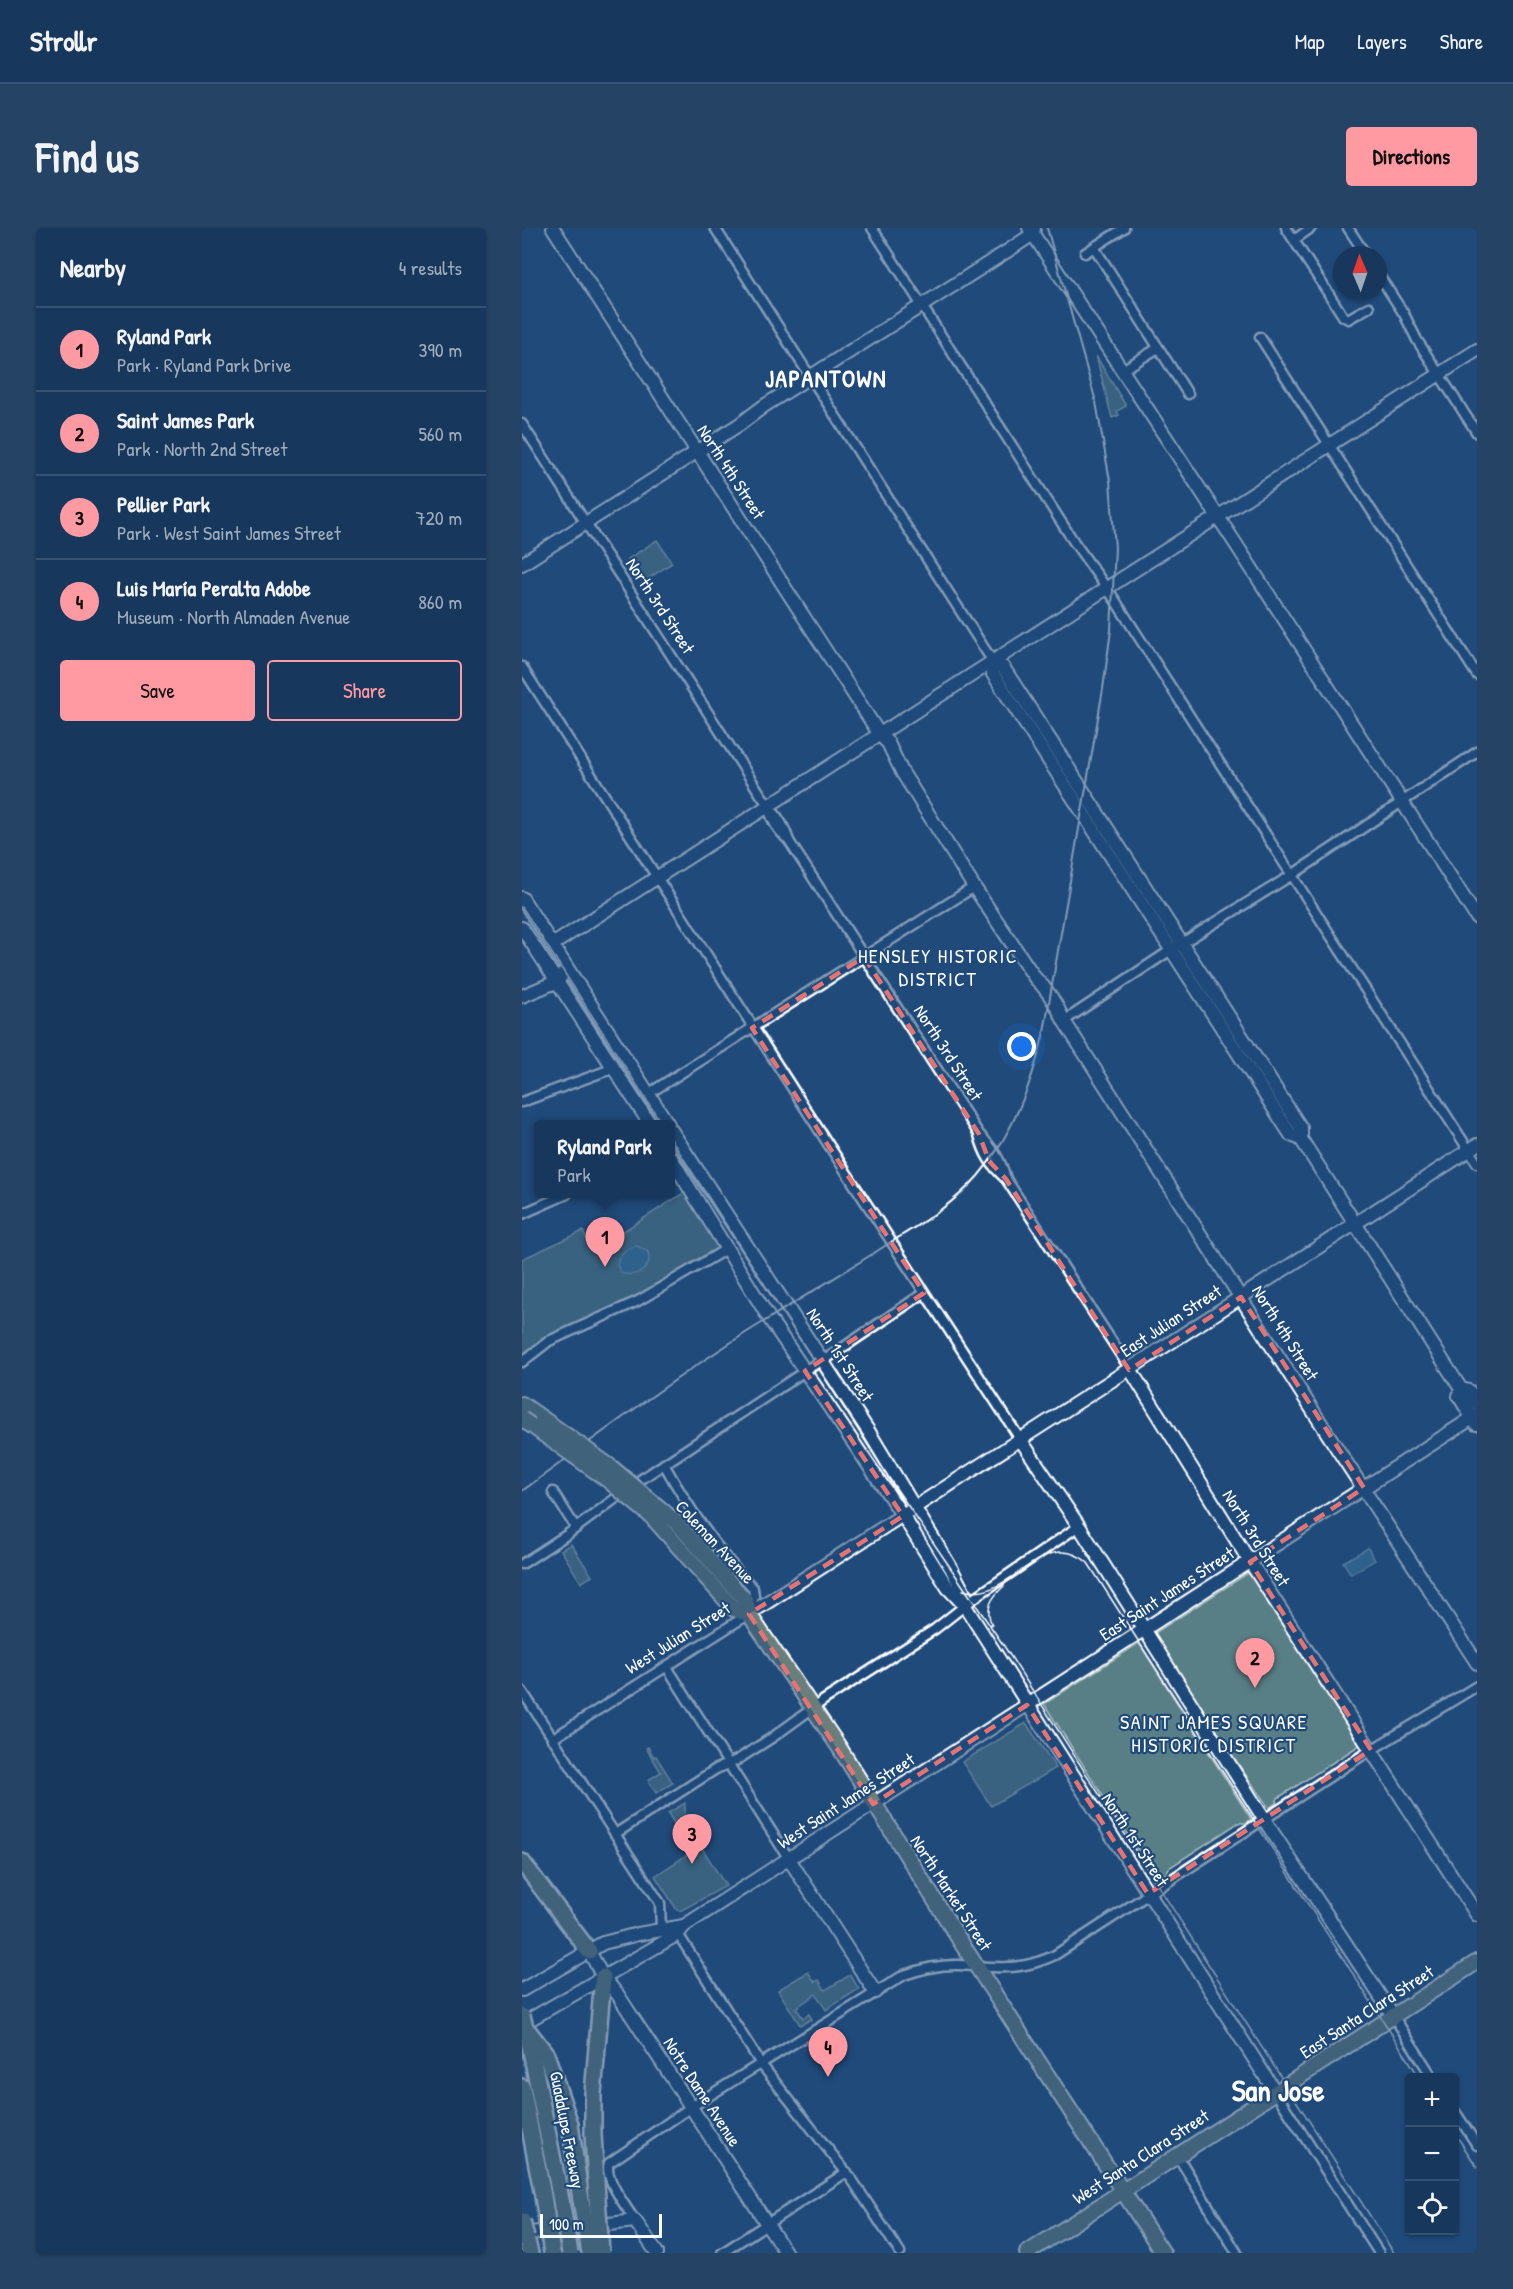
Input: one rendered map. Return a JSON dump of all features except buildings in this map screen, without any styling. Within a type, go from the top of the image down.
[{"type":"highway","points":[[522,1862],[589,1951]]},
{"type":"highway","points":[[598,2252],[592,2094],[603,1977]]},
{"type":"highway","points":[[523,2023],[538,2053],[546,2054],[570,2124],[581,2200],[598,2252]]},
{"type":"highway","name":"Guadalupe Freeway","points":[[538,2053],[570,2253]]},
{"type":"highway","name":"Guadalupe Freeway","points":[[522,2087],[552,2253]]},
{"type":"highway","points":[[522,2131],[526,2154],[538,2169]]},
{"type":"highway","points":[[522,2221],[530,2253]]},
{"type":"main road","name":"North 4th Street","points":[[553,228],[880,735],[888,743],[902,772],[974,887],[1035,978],[1044,986],[1059,1008],[1064,1021],[1477,1663]]},
{"type":"main road","points":[[522,564],[922,305],[1032,230],[1121,371],[1176,451],[1477,918]]},
{"type":"main road","points":[[552,945],[1477,350]]},
{"type":"main road","points":[[993,662],[993,674],[1176,947],[1291,1135],[1301,1139],[1461,1389],[1469,1392],[1477,1404]]},
{"type":"main road","points":[[522,898],[665,1120]]},
{"type":"main road","points":[[522,928],[647,1120]]},
{"type":"main road","points":[[522,996],[558,981],[566,966]]},
{"type":"main road","name":"North 1st Street","points":[[675,1136],[915,1508],[966,1597],[965,1606]]},
{"type":"main road","name":"East Julian Street","points":[[915,1508],[1473,1148]]},
{"type":"main road","name":"North 1st Street","points":[[675,1164],[948,1588],[965,1606],[1276,2092]]},
{"type":"main road","name":"North 3rd Street","points":[[1130,1370],[1477,1916]]},
{"type":"main road","points":[[1461,1389],[1459,1396],[1476,1419]]},
{"type":"main road","name":"Coleman Avenue","points":[[522,1404],[611,1467],[656,1513]]},
{"type":"main road","name":"Coleman Avenue","points":[[522,1419],[656,1513],[677,1523],[746,1601],[749,1614]]},
{"type":"main road","name":"East Saint James Street","points":[[1027,1705],[1364,1488],[1476,1419]]},
{"type":"main road","points":[[1020,1439],[1394,2017]]},
{"type":"main road","name":"West Julian Street","points":[[749,1614],[915,1508]]},
{"type":"main road","name":"North Market Street","points":[[749,1614],[1163,2253]]},
{"type":"main road","name":"West Saint James Street","points":[[603,1977],[662,1944],[1027,1705]]},
{"type":"main road","points":[[789,1859],[875,1992]]},
{"type":"main road","points":[[661,1929],[662,1944]]},
{"type":"main road","name":"West Saint James Street","points":[[589,1951],[613,1940],[661,1929],[681,1930]]},
{"type":"main road","points":[[522,1990],[589,1951]]},
{"type":"main road","name":"Notre Dame Avenue","points":[[589,1951],[603,1977],[618,1995],[786,2253]]},
{"type":"main road","name":"East Santa Clara Street","points":[[1276,2092],[1477,1962]]},
{"type":"main road","points":[[523,2023],[603,1977]]},
{"type":"main road","name":"West Santa Clara Street","points":[[1035,2251],[1177,2155],[1276,2092]]},
{"type":"main road","points":[[522,2234],[635,2221],[657,2253]]},
{"type":"street","points":[[715,228],[993,662]]},
{"type":"street","points":[[872,228],[1473,1148],[1477,1164]]},
{"type":"street","points":[[1085,254],[1124,228]]},
{"type":"street","points":[[1286,228],[1343,316],[1348,319],[1369,307]]},
{"type":"street","points":[[1294,240],[1311,228]]},
{"type":"street","points":[[1348,228],[1360,246]]},
{"type":"street","points":[[1094,247],[1188,394]]},
{"type":"street","points":[[1387,289],[1477,433]]},
{"type":"street","points":[[1260,337],[1477,675]]},
{"type":"street","points":[[1121,371],[1158,348]]},
{"type":"street","name":"North 3rd Street","points":[[522,424],[768,806],[778,814],[789,841],[979,1134],[983,1150],[989,1161],[1006,1179],[1130,1370]]},
{"type":"street","points":[[522,667],[752,1028],[1020,1439]]},
{"type":"street","points":[[1064,1021],[1176,947],[1293,875],[1477,752]]},
{"type":"street","points":[[648,1094],[974,887]]},
{"type":"street","points":[[522,1102],[614,1068]]},
{"type":"street","points":[[522,1214],[558,1198]]},
{"type":"street","points":[[522,1362],[549,1341],[638,1301],[728,1248]]},
{"type":"street","points":[[522,1564],[664,1464],[924,1293]]},
{"type":"street","points":[[664,1464],[691,1511],[716,1545],[753,1588],[749,1614]]},
{"type":"street","points":[[553,1492],[576,1528]]},
{"type":"street","points":[[615,1834],[716,1768],[773,1737],[812,1708],[935,1629],[1078,1526]]},
{"type":"street","name":"West Julian Street","points":[[552,1739],[749,1614]]},
{"type":"street","points":[[667,1666],[789,1859]]},
{"type":"street","points":[[635,2221],[609,2178],[607,2167],[609,2163],[691,2108],[904,1975],[919,1970],[957,1965],[1014,1967],[1046,1959],[1413,1723],[1445,1707],[1477,1686]]},
{"type":"street","points":[[522,1691],[660,1903],[661,1929]]},
{"type":"street","points":[[681,1930],[761,2064],[847,2172],[900,2253]]},
{"type":"street","points":[[1394,2017],[1430,2073]]},
{"type":"street","points":[[1276,2092],[1379,2253]]},
{"type":"street","points":[[1459,2116],[1477,2145]]},
{"type":"street","points":[[1177,2155],[1237,2253]]},
{"type":"street","points":[[722,2253],[847,2172]]},
{"type":"highlighted area","points":[[864,957],[979,1134],[989,1161],[1006,1179],[1129,1370],[1241,1297],[1359,1480],[1364,1488],[1250,1562],[1371,1750],[1148,1894],[1027,1705],[873,1804],[749,1614],[903,1516],[805,1371],[924,1293],[752,1028]]},
{"type":"green space","points":[[1096,356],[1126,406],[1117,411],[1119,415],[1112,418]]},
{"type":"green space","points":[[657,540],[672,563],[643,582],[628,559]]},
{"type":"green space","points":[[693,1187],[727,1245],[658,1287],[542,1338],[522,1357],[522,1259],[583,1231],[590,1248],[627,1229]]},
{"type":"green space","points":[[571,1544],[592,1576],[581,1583],[561,1550]]},
{"type":"green space","points":[[1248,1573],[1252,1575],[1360,1745],[1278,1798],[1276,1803],[1269,1808],[1220,1741],[1153,1634]]},
{"type":"green space","points":[[1139,1643],[1251,1819],[1246,1823],[1238,1823],[1169,1868],[1165,1875],[1157,1880],[1044,1704]]},
{"type":"green space","points":[[1026,1723],[1056,1768],[991,1806],[962,1762]]},
{"type":"green space","points":[[648,1747],[673,1783],[656,1793],[648,1780],[661,1772],[646,1748]]},
{"type":"green space","points":[[685,1803],[685,1821],[726,1886],[680,1911],[677,1910],[655,1876],[691,1852],[668,1813]]},
{"type":"green space","points":[[808,1972],[815,1982],[819,1980],[825,1990],[850,1975],[859,1989],[826,2010],[816,1994],[796,2008],[803,2018],[809,2014],[812,2019],[800,2025],[778,1990]]},
{"type":"water","points":[[637,1246],[648,1252],[646,1267],[637,1273],[621,1273],[617,1265],[619,1257],[626,1250]]},
{"type":"water","points":[[1368,1548],[1375,1560],[1351,1574],[1343,1562]]},
{"type":"tram line","points":[[522,907],[659,1120]]},
{"type":"tram line","points":[[675,1145],[889,1478],[1004,1646],[1394,2253]]},
{"type":"tram line","points":[[963,1590],[980,1592],[996,1586],[1041,1558],[1056,1552],[1072,1553],[1088,1563],[1417,2073]]},
{"type":"tram line","points":[[992,1625],[989,1613],[990,1603],[1004,1586]]},
{"type":"tram line","points":[[1459,2140],[1477,2167]]},
{"type":"railway","points":[[522,1491],[644,1402],[736,1339],[947,1205],[978,1176],[990,1160],[1011,1126],[1027,1090],[1044,1032],[1103,689],[1111,630],[1115,548],[1110,481],[1096,402],[1047,228]]},
{"type":"place","name":"Ryland Park","points":[[605,1267]]},
{"type":"place","name":"Saint James Park","points":[[1255,1688]]},
{"type":"place","name":"Pellier Park","points":[[692,1864]]},
{"type":"place","name":"Luis María Peralta Adobe","points":[[828,2077]]},
{"type":"district","name":"JAPANTOWN","points":[[826,379]]},
{"type":"district","name":"HENSLEY HISTORIC DISTRICT","points":[[938,968]]},
{"type":"district","name":"SAINT JAMES SQUARE HISTORIC DISTRICT","points":[[1214,1734]]},
{"type":"district","name":"San Jose","points":[[1278,2091]]}]
